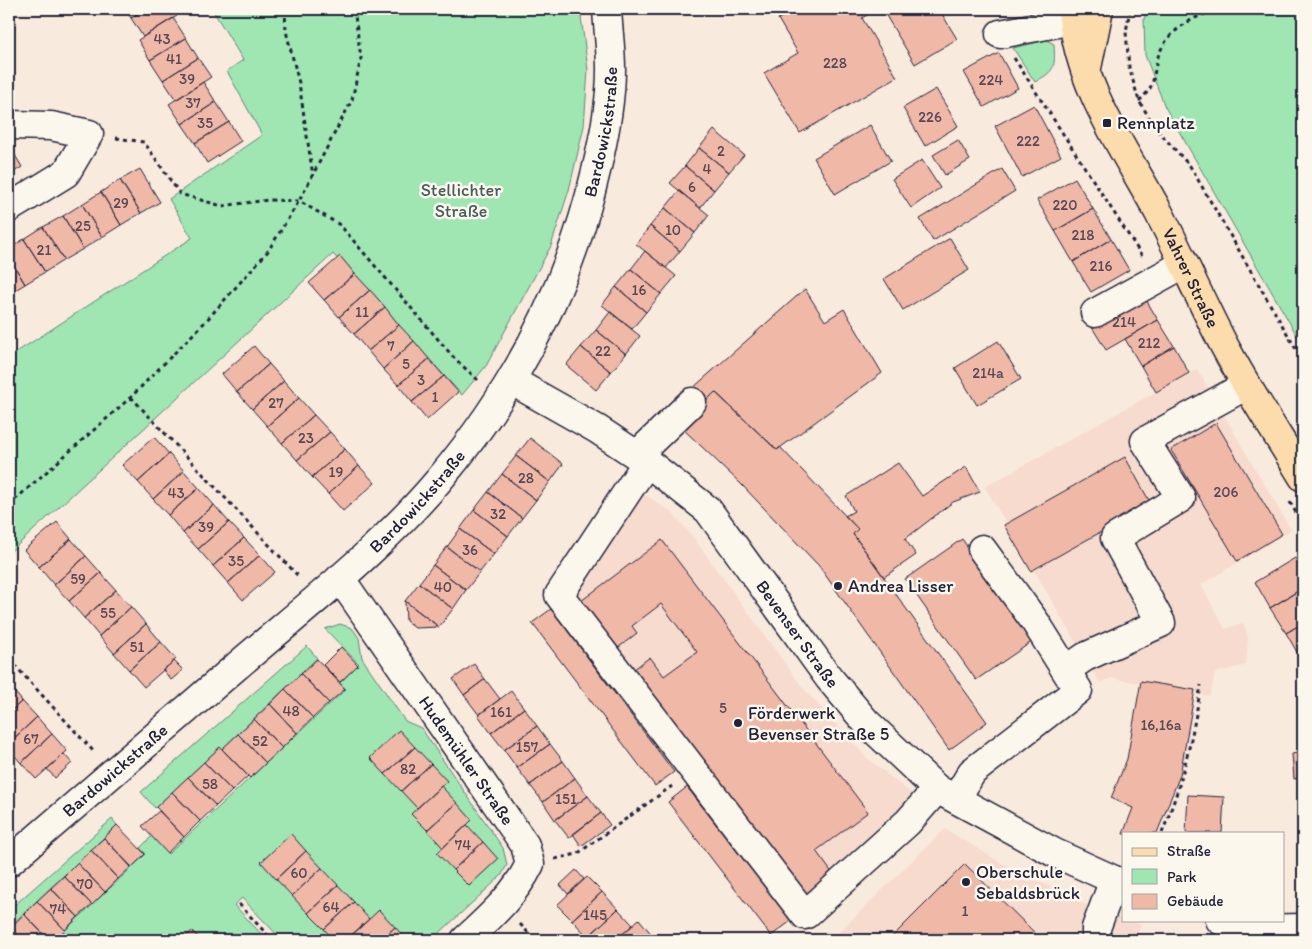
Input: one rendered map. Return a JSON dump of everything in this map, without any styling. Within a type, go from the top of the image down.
[{"type":"main road","name":"Vahrer Straße","points":[[1085,14],[1086,74],[1107,123],[1159,214],[1226,349],[1303,477]]},
{"type":"street","name":"Bardowickstraße","points":[[9,862],[364,558],[438,481],[506,390],[538,335],[555,299],[575,246],[591,191],[606,130],[611,69],[607,9]]},
{"type":"street","points":[[1000,34],[1085,14]]},
{"type":"street","points":[[9,125],[51,126],[89,134],[66,173],[9,208]]},
{"type":"street","points":[[1094,313],[1184,264]]},
{"type":"street","points":[[1066,670],[1085,657],[1161,623],[1115,538],[1180,498],[1145,441],[1247,385]]},
{"type":"street","name":"Bevenser Straße","points":[[506,390],[597,429],[642,459],[708,510],[829,678],[866,722],[947,794],[1055,853],[1119,882]]},
{"type":"street","points":[[692,402],[642,459],[559,595],[805,915],[908,822],[947,794],[972,772],[1078,690],[1036,623],[982,549]]},
{"type":"street","name":"Hudemühler Straße","points":[[340,578],[525,845],[530,864]]},
{"type":"street","points":[[465,940],[502,906],[521,882],[530,864]]},
{"type":"street","points":[[1096,940],[1096,928],[1119,882]]},
{"type":"street","points":[[1226,922],[1245,929],[1303,928]]},
{"type":"path","points":[[286,9],[286,31],[299,83],[313,176]]},
{"type":"path","points":[[9,505],[131,397],[206,321],[268,252],[313,176],[352,100],[361,58],[354,9]]},
{"type":"path","points":[[1130,9],[1126,32],[1129,67],[1139,101],[1157,130],[1190,166],[1303,361]]},
{"type":"path","points":[[1139,101],[1152,89],[1158,58],[1170,37],[1186,21],[1220,9]]},
{"type":"path","points":[[89,134],[144,142],[180,194],[222,206],[268,200],[299,201],[340,225],[455,360],[506,390]]},
{"type":"path","points":[[131,397],[317,597]]},
{"type":"path","points":[[9,659],[112,772]]},
{"type":"path","points":[[1162,832],[1175,801],[1192,742],[1202,685]]},
{"type":"path","points":[[530,864],[577,854],[693,771]]},
{"type":"path","points":[[239,904],[272,940]]},
{"type":"shaded area","points":[[1197,369],[1291,530],[1201,585],[1225,629],[1243,623],[1248,636],[1246,665],[1215,673],[1210,696],[1111,678],[1100,683],[985,487]]},
{"type":"shaded area","name":"Förderwerk Bevenser Straße 5","points":[[625,481],[672,513],[692,536],[803,688],[867,758],[931,809],[803,935],[545,596]]},
{"type":"shaded area","name":"Oberschule Sebaldsbrück","points":[[945,829],[1000,862],[1082,903],[1122,918],[1122,922],[1133,922],[1141,925],[1135,940],[831,940]]},
{"type":"green space","name":"Stellichter Straße","points":[[212,9],[580,9],[588,70],[584,126],[569,190],[551,246],[486,366],[462,395],[333,254],[9,553],[9,357],[192,238],[169,199],[262,135],[227,71],[243,60]]},
{"type":"green space","points":[[1148,9],[1303,9],[1303,346],[1165,107],[1145,55],[1144,19]]},
{"type":"green space","points":[[1047,40],[1054,44],[1053,68],[1035,82],[1013,48]]},
{"type":"green space","points":[[340,624],[352,628],[355,632],[359,638],[362,658],[405,721],[421,728],[503,848],[507,865],[501,876],[432,940],[282,940],[242,898],[234,905],[267,940],[55,940],[146,854],[140,848],[152,836],[168,854],[346,689],[340,683],[359,664],[325,629]]},
{"type":"green space","points":[[307,646],[317,658],[222,749],[220,747],[155,808],[141,792]]},
{"type":"green space","points":[[112,819],[117,825],[9,927],[9,910]]},
{"type":"building","points":[[125,9],[145,9],[131,18]]},
{"type":"building","points":[[145,9],[172,9],[177,16],[143,37],[131,18]]},
{"type":"building","points":[[796,9],[877,9],[862,18],[897,77],[800,133],[764,73],[798,53],[778,19]]},
{"type":"building","points":[[882,9],[939,9],[957,39],[915,64]]},
{"type":"building","points":[[173,18],[186,38],[150,60],[138,40]]},
{"type":"building","points":[[186,38],[198,58],[163,80],[150,60]]},
{"type":"building","points":[[999,53],[1018,88],[984,107],[964,72]]},
{"type":"building","points":[[198,58],[211,77],[176,100],[163,80]]},
{"type":"building","points":[[203,82],[216,102],[182,124],[169,104]]},
{"type":"building","points":[[936,89],[958,126],[925,146],[903,108]]},
{"type":"building","points":[[216,102],[229,122],[195,143],[182,124]]},
{"type":"building","points":[[1034,105],[1061,156],[1022,177],[995,126]]},
{"type":"building","points":[[229,122],[241,141],[207,163],[195,143]]},
{"type":"building","points":[[870,125],[891,161],[835,194],[814,158]]},
{"type":"building","points":[[714,130],[744,155],[729,172],[699,148]]},
{"type":"building","points":[[958,140],[970,160],[945,175],[933,155]]},
{"type":"building","points":[[9,145],[22,167],[9,175]]},
{"type":"building","points":[[699,148],[729,172],[714,190],[685,166]]},
{"type":"building","points":[[922,160],[940,188],[911,208],[892,179]]},
{"type":"building","points":[[685,166],[714,190],[700,208],[670,183]]},
{"type":"building","points":[[140,169],[160,202],[141,213],[120,180]]},
{"type":"building","points":[[1002,169],[1015,191],[933,241],[920,219]]},
{"type":"building","points":[[1075,178],[1093,209],[1055,231],[1037,200]]},
{"type":"building","points":[[120,180],[141,213],[121,225],[101,192]]},
{"type":"building","points":[[679,191],[709,215],[695,233],[665,208]]},
{"type":"building","points":[[101,192],[121,225],[102,237],[82,204]]},
{"type":"building","points":[[82,204],[102,237],[83,249],[63,216]]},
{"type":"building","points":[[665,208],[695,233],[680,251],[650,226]]},
{"type":"building","points":[[1093,209],[1111,239],[1073,262],[1055,231]]},
{"type":"building","points":[[63,216],[83,249],[64,260],[43,227]]},
{"type":"building","points":[[650,226],[680,251],[666,268],[636,244]]},
{"type":"building","points":[[43,227],[64,260],[45,272],[24,239]]},
{"type":"building","points":[[950,238],[969,270],[903,310],[884,279]]},
{"type":"building","points":[[24,239],[45,272],[25,284],[9,257],[9,249]]},
{"type":"building","points":[[1111,239],[1129,270],[1091,292],[1073,262]]},
{"type":"building","points":[[645,251],[676,276],[661,294],[631,269]]},
{"type":"building","points":[[340,256],[355,274],[324,300],[309,283]]},
{"type":"building","points":[[9,257],[25,284],[9,294]]},
{"type":"building","points":[[631,269],[661,294],[646,312],[616,287]]},
{"type":"building","points":[[355,274],[370,290],[339,317],[324,300]]},
{"type":"building","points":[[616,287],[646,312],[632,329],[602,305]]},
{"type":"building","points":[[805,289],[825,321],[844,309],[882,373],[777,450],[715,392],[698,409],[685,395]]},
{"type":"building","points":[[370,290],[385,307],[354,334],[339,317]]},
{"type":"building","points":[[1142,293],[1158,320],[1106,350],[1090,324]]},
{"type":"building","points":[[385,307],[399,325],[368,351],[354,334]]},
{"type":"building","points":[[610,312],[640,336],[626,354],[596,330]]},
{"type":"building","points":[[1158,320],[1174,346],[1141,366],[1125,339]]},
{"type":"building","points":[[399,325],[414,341],[383,369],[368,351]]},
{"type":"building","points":[[596,330],[626,354],[611,372],[581,347]]},
{"type":"building","points":[[414,341],[429,359],[398,385],[383,369]]},
{"type":"building","points":[[998,341],[1021,379],[977,405],[955,368]]},
{"type":"building","points":[[254,346],[269,364],[237,392],[222,374]]},
{"type":"building","points":[[1174,346],[1189,373],[1156,392],[1141,366]]},
{"type":"building","points":[[581,347],[611,372],[596,390],[566,365]]},
{"type":"building","points":[[429,359],[444,376],[412,402],[398,385]]},
{"type":"building","points":[[269,364],[284,381],[252,409],[237,392]]},
{"type":"building","points":[[444,376],[458,392],[427,420],[412,402]]},
{"type":"building","points":[[284,381],[299,398],[267,426],[252,409]]},
{"type":"building","points":[[715,392],[777,450],[780,447],[858,529],[853,534],[987,722],[949,750],[819,566],[741,484],[681,427]]},
{"type":"building","points":[[299,398],[314,415],[282,443],[267,426]]},
{"type":"building","points":[[314,415],[330,432],[297,460],[282,443]]},
{"type":"building","points":[[1216,423],[1282,534],[1237,561],[1171,450]]},
{"type":"building","points":[[330,432],[345,449],[312,477],[297,460]]},
{"type":"building","points":[[154,437],[169,454],[138,482],[122,465]]},
{"type":"building","points":[[530,438],[563,464],[550,482],[516,456]]},
{"type":"building","points":[[345,449],[359,466],[328,494],[312,477]]},
{"type":"building","points":[[169,454],[184,471],[153,499],[138,482]]},
{"type":"building","points":[[516,456],[550,482],[536,500],[502,474]]},
{"type":"building","points":[[1125,457],[1151,504],[1031,571],[1004,525]]},
{"type":"building","points":[[898,463],[922,496],[966,467],[980,492],[953,502],[905,539],[916,555],[884,577],[853,534],[858,529],[845,516],[854,511],[846,496]]},
{"type":"building","points":[[359,466],[375,483],[343,511],[328,494]]},
{"type":"building","points":[[184,471],[199,488],[168,515],[153,499]]},
{"type":"building","points":[[502,474],[536,500],[522,518],[488,492]]},
{"type":"building","points":[[199,488],[214,505],[183,533],[168,515]]},
{"type":"building","points":[[488,492],[522,518],[508,536],[474,510]]},
{"type":"building","points":[[214,505],[229,522],[198,549],[183,533]]},
{"type":"building","points":[[474,510],[508,536],[494,554],[460,529]]},
{"type":"building","points":[[57,522],[71,539],[39,567],[24,550]]},
{"type":"building","points":[[229,522],[244,538],[213,566],[198,549]]},
{"type":"building","points":[[460,529],[494,554],[480,572],[447,547]]},
{"type":"building","points":[[244,538],[260,555],[228,583],[213,566]]},
{"type":"building","points":[[71,539],[86,556],[54,585],[39,567]]},
{"type":"building","points":[[962,539],[1033,641],[976,680],[905,579]]},
{"type":"building","points":[[662,540],[868,812],[816,851],[833,874],[800,899],[629,673],[650,657],[664,676],[697,652],[661,604],[632,626],[637,633],[613,652],[577,604]]},
{"type":"building","points":[[447,547],[480,572],[466,590],[433,565]]},
{"type":"building","points":[[260,555],[275,572],[243,600],[228,583]]},
{"type":"building","points":[[86,556],[101,573],[69,601],[54,585]]},
{"type":"building","points":[[1295,558],[1303,572],[1303,588],[1270,608],[1255,582]]},
{"type":"building","points":[[433,565],[466,590],[453,609],[419,583]]},
{"type":"building","points":[[101,573],[116,590],[84,618],[69,601]]},
{"type":"building","points":[[419,583],[453,609],[439,627],[405,601]]},
{"type":"building","points":[[1303,588],[1303,623],[1286,633],[1270,608]]},
{"type":"building","points":[[116,590],[131,607],[99,636],[84,618]]},
{"type":"building","points":[[405,601],[439,627],[415,628],[406,621]]},
{"type":"building","points":[[131,607],[146,624],[114,653],[99,636]]},
{"type":"building","points":[[551,609],[674,772],[655,786],[532,623]]},
{"type":"building","points":[[1303,623],[1303,658],[1301,659],[1286,633]]},
{"type":"building","points":[[146,624],[161,642],[129,670],[114,653]]},
{"type":"building","points":[[161,642],[176,659],[144,687],[129,670]]},
{"type":"building","points":[[341,647],[358,665],[340,682],[323,665]]},
{"type":"building","points":[[317,659],[345,689],[329,703],[301,674]]},
{"type":"building","points":[[174,661],[183,670],[171,680],[163,670]]},
{"type":"building","points":[[474,664],[485,679],[464,695],[453,679]]},
{"type":"building","points":[[301,674],[329,703],[313,718],[285,689]]},
{"type":"building","points":[[485,679],[500,699],[479,715],[464,695]]},
{"type":"building","points":[[1141,681],[1195,690],[1180,775],[1157,832],[1124,832],[1133,808],[1111,798],[1127,759]]},
{"type":"building","points":[[9,685],[22,701],[9,713]]},
{"type":"building","points":[[285,689],[313,718],[297,733],[270,704]]},
{"type":"building","points":[[511,691],[524,708],[491,733],[478,715]]},
{"type":"building","points":[[22,701],[37,717],[9,743],[9,713]]},
{"type":"building","points":[[270,704],[297,733],[282,748],[254,719]]},
{"type":"building","points":[[524,708],[537,726],[504,750],[491,733]]},
{"type":"building","points":[[37,717],[52,734],[21,763],[9,749],[9,743]]},
{"type":"building","points":[[254,719],[282,748],[266,763],[238,734]]},
{"type":"building","points":[[537,726],[550,744],[517,768],[504,750]]},
{"type":"building","points":[[399,730],[415,747],[385,774],[370,758]]},
{"type":"building","points":[[52,734],[67,751],[36,779],[21,763]]},
{"type":"building","points":[[238,734],[266,763],[250,778],[222,749]]},
{"type":"building","points":[[550,744],[563,761],[530,785],[517,768]]},
{"type":"building","points":[[220,747],[248,776],[232,791],[204,762]]},
{"type":"building","points":[[415,747],[431,764],[401,791],[385,774]]},
{"type":"building","points":[[1303,752],[1303,792],[1301,778],[1294,779],[1292,754]]},
{"type":"building","points":[[64,754],[72,763],[55,778],[47,769]]},
{"type":"building","points":[[563,761],[575,778],[543,802],[530,785]]},
{"type":"building","points":[[204,762],[232,791],[216,806],[188,777]]},
{"type":"building","points":[[431,764],[447,781],[417,808],[401,791]]},
{"type":"building","points":[[188,777],[216,806],[200,821],[172,792]]},
{"type":"building","points":[[575,778],[588,796],[555,820],[543,802]]},
{"type":"building","points":[[441,786],[457,803],[427,830],[411,814]]},
{"type":"building","points":[[687,787],[791,921],[771,936],[668,802]]},
{"type":"building","points":[[172,792],[200,821],[184,837],[156,807]]},
{"type":"building","points":[[1188,795],[1224,797],[1222,832],[1186,832]]},
{"type":"building","points":[[588,796],[601,813],[569,838],[555,820]]},
{"type":"building","points":[[457,803],[472,820],[443,848],[427,830]]},
{"type":"building","points":[[159,811],[184,837],[167,853],[142,826]]},
{"type":"building","points":[[601,813],[610,825],[581,846],[573,834]]},
{"type":"building","points":[[117,825],[145,854],[132,867],[104,838]]},
{"type":"building","points":[[467,825],[483,842],[453,870],[437,853]]},
{"type":"building","points":[[291,834],[306,851],[276,879],[261,862]]},
{"type":"building","points":[[104,838],[131,867],[118,879],[91,850]]},
{"type":"building","points":[[483,842],[498,859],[469,886],[453,870]]},
{"type":"building","points":[[91,850],[118,879],[105,892],[77,863]]},
{"type":"building","points":[[306,851],[322,868],[292,896],[276,879]]},
{"type":"building","points":[[77,863],[105,892],[92,905],[64,876]]},
{"type":"building","points":[[965,864],[1042,940],[889,940]]},
{"type":"building","points":[[322,868],[338,885],[308,913],[292,896]]},
{"type":"building","points":[[576,870],[584,879],[568,894],[560,885]]},
{"type":"building","points":[[64,876],[92,905],[78,917],[51,888]]},
{"type":"building","points":[[587,877],[602,892],[572,920],[557,905]]},
{"type":"building","points":[[338,885],[354,902],[324,929],[308,913]]},
{"type":"building","points":[[51,888],[78,917],[65,930],[37,901]]},
{"type":"building","points":[[602,892],[618,909],[588,937],[572,920]]},
{"type":"building","points":[[37,901],[65,930],[54,940],[49,940],[24,914]]},
{"type":"building","points":[[354,902],[369,919],[346,940],[334,940],[324,929]]},
{"type":"building","points":[[618,909],[633,925],[616,940],[591,940],[588,937]]},
{"type":"building","points":[[379,910],[395,927],[381,940],[352,940],[349,938]]},
{"type":"building","points":[[24,914],[49,940],[24,940],[11,927]]},
{"type":"building","points":[[639,919],[653,936],[649,940],[616,940]]},
{"type":"building","points":[[11,927],[24,940],[9,940]]},
{"type":"building","points":[[395,927],[407,940],[381,940]]},
{"type":"building","points":[[192,931],[201,940],[182,940]]},
{"type":"place","name":"Rennplatz","points":[[1107,123]]},
{"type":"place","name":"Andrea Lisser","points":[[838,586]]},
{"type":"place","name":"Förderwerk Bevenser Straße 5","points":[[738,723]]},
{"type":"place","name":"Oberschule Sebaldsbrück","points":[[966,882]]}]
